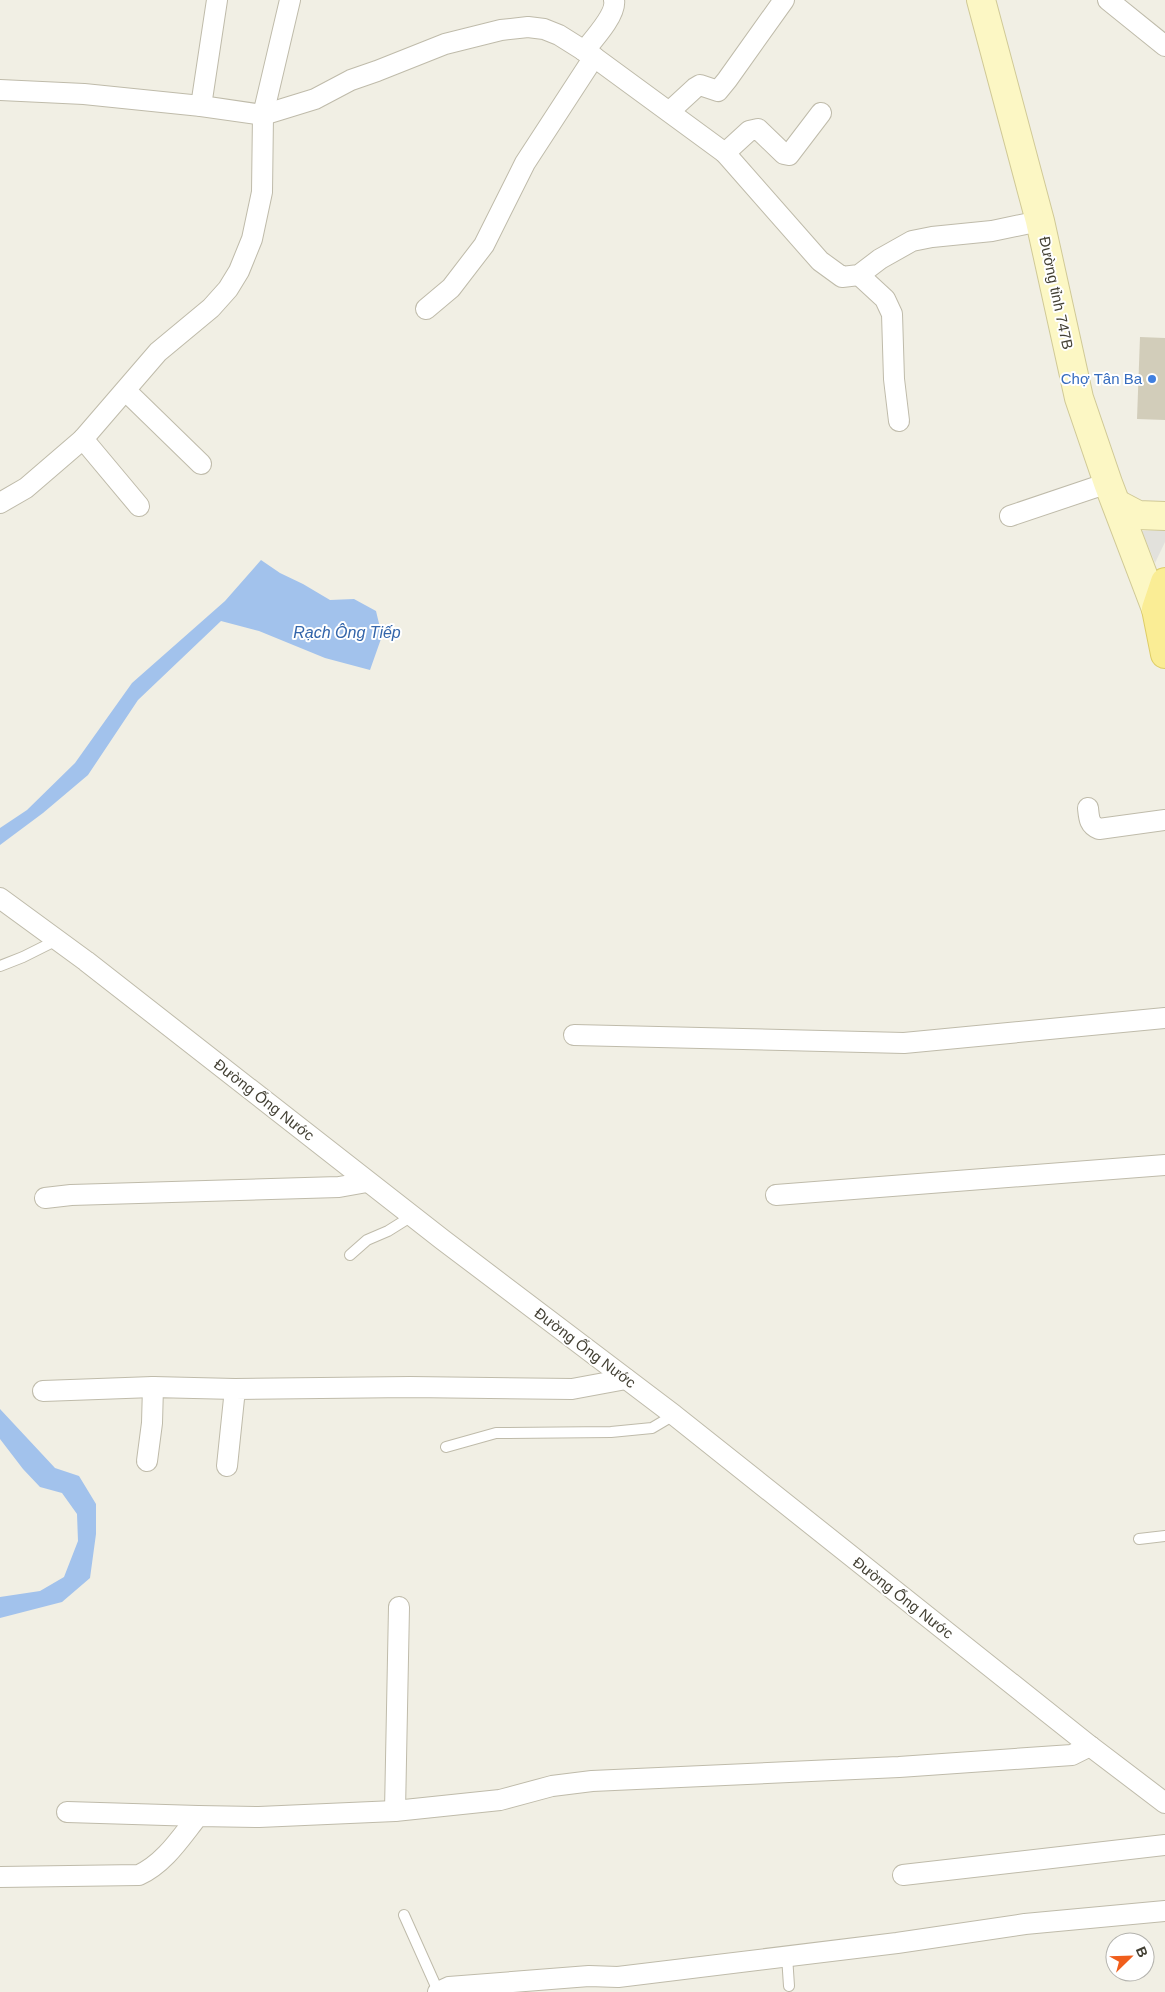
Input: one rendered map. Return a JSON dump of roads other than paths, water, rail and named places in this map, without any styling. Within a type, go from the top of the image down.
[{"type":"main road","name":"Đường tỉnh 747B","points":[[981,0],[1040,221],[1079,398],[1112,494],[1156,608]]},
{"type":"main road","points":[[1112,494],[1138,515],[1165,516]]},
{"type":"main road","points":[[1165,582],[1156,608],[1165,654]]},
{"type":"street","points":[[201,106],[217,0]]},
{"type":"street","points":[[0,504],[26,488],[83,440],[158,352],[211,308],[228,289],[239,271],[252,239],[262,192],[263,115],[290,0]]},
{"type":"street","points":[[426,309],[451,288],[484,245],[525,163],[609,18],[615,5],[614,0]]},
{"type":"street","points":[[670,111],[700,85],[718,91],[784,0]]},
{"type":"street","points":[[1108,0],[1165,46]]},
{"type":"street","points":[[0,90],[84,94],[201,106],[263,115],[315,99],[351,80],[445,44],[501,30],[528,27],[544,29],[589,54],[670,111],[725,154],[820,261],[842,277],[859,275],[880,259],[912,241],[992,231],[1040,221]]},
{"type":"street","points":[[725,154],[749,131],[758,129],[784,154],[789,155],[821,114]]},
{"type":"street","points":[[859,275],[885,299],[892,314],[894,379],[899,421]]},
{"type":"street","points":[[126,391],[201,464]]},
{"type":"street","points":[[83,440],[139,506]]},
{"type":"street","points":[[1010,516],[1112,494]]},
{"type":"street","points":[[1088,808],[1089,819],[1093,826],[1099,829],[1165,820]]},
{"type":"street","name":"Đường Ống Nước","points":[[0,898],[57,940],[367,1182],[674,1415],[1090,1746],[1165,1803]]},
{"type":"street","points":[[574,1035],[904,1043],[1165,1018]]},
{"type":"street","points":[[776,1195],[1165,1165]]},
{"type":"street","points":[[45,1198],[80,1194],[339,1187],[367,1182]]},
{"type":"street","points":[[43,1391],[153,1387],[235,1389],[410,1387],[572,1389],[626,1379]]},
{"type":"street","points":[[147,1461],[152,1423],[153,1387]]},
{"type":"street","points":[[227,1466],[235,1389]]},
{"type":"street","points":[[395,1811],[399,1607]]},
{"type":"street","points":[[67,1812],[259,1817],[395,1811],[500,1800],[552,1786],[592,1781],[899,1767],[1072,1755],[1090,1746]]},
{"type":"street","points":[[0,1877],[139,1875],[152,1869],[163,1858],[198,1816]]},
{"type":"street","points":[[903,1875],[1165,1845]]},
{"type":"street","points":[[438,1991],[449,1986],[588,1976],[618,1977],[1025,1924],[1165,1911]]},
{"type":"lane","points":[[0,966],[57,940]]},
{"type":"lane","points":[[350,1255],[367,1240],[388,1231],[412,1216]]},
{"type":"lane","points":[[446,1447],[496,1434],[611,1432],[652,1428],[674,1415]]},
{"type":"lane","points":[[1139,1539],[1165,1536]]},
{"type":"lane","points":[[404,1916],[438,1991]]},
{"type":"lane","points":[[787,1956],[789,1986]]},
{"type":"water","name":"Rạch Ông Tiếp","points":[[261,560],[280,573],[330,600],[354,599],[376,611],[382,636],[370,670],[325,658],[259,631],[221,621],[138,700],[88,775],[43,813],[0,845],[0,828],[27,810],[75,763],[132,683],[225,601]]},
{"type":"water","points":[[0,1409],[55,1468],[79,1476],[96,1504],[96,1534],[90,1578],[62,1602],[0,1618],[0,1597],[40,1591],[64,1577],[78,1541],[77,1514],[62,1493],[40,1487],[23,1469],[0,1439]]},
{"type":"place","name":"Chợ Tân Ba","points":[[1152,379]]}]
